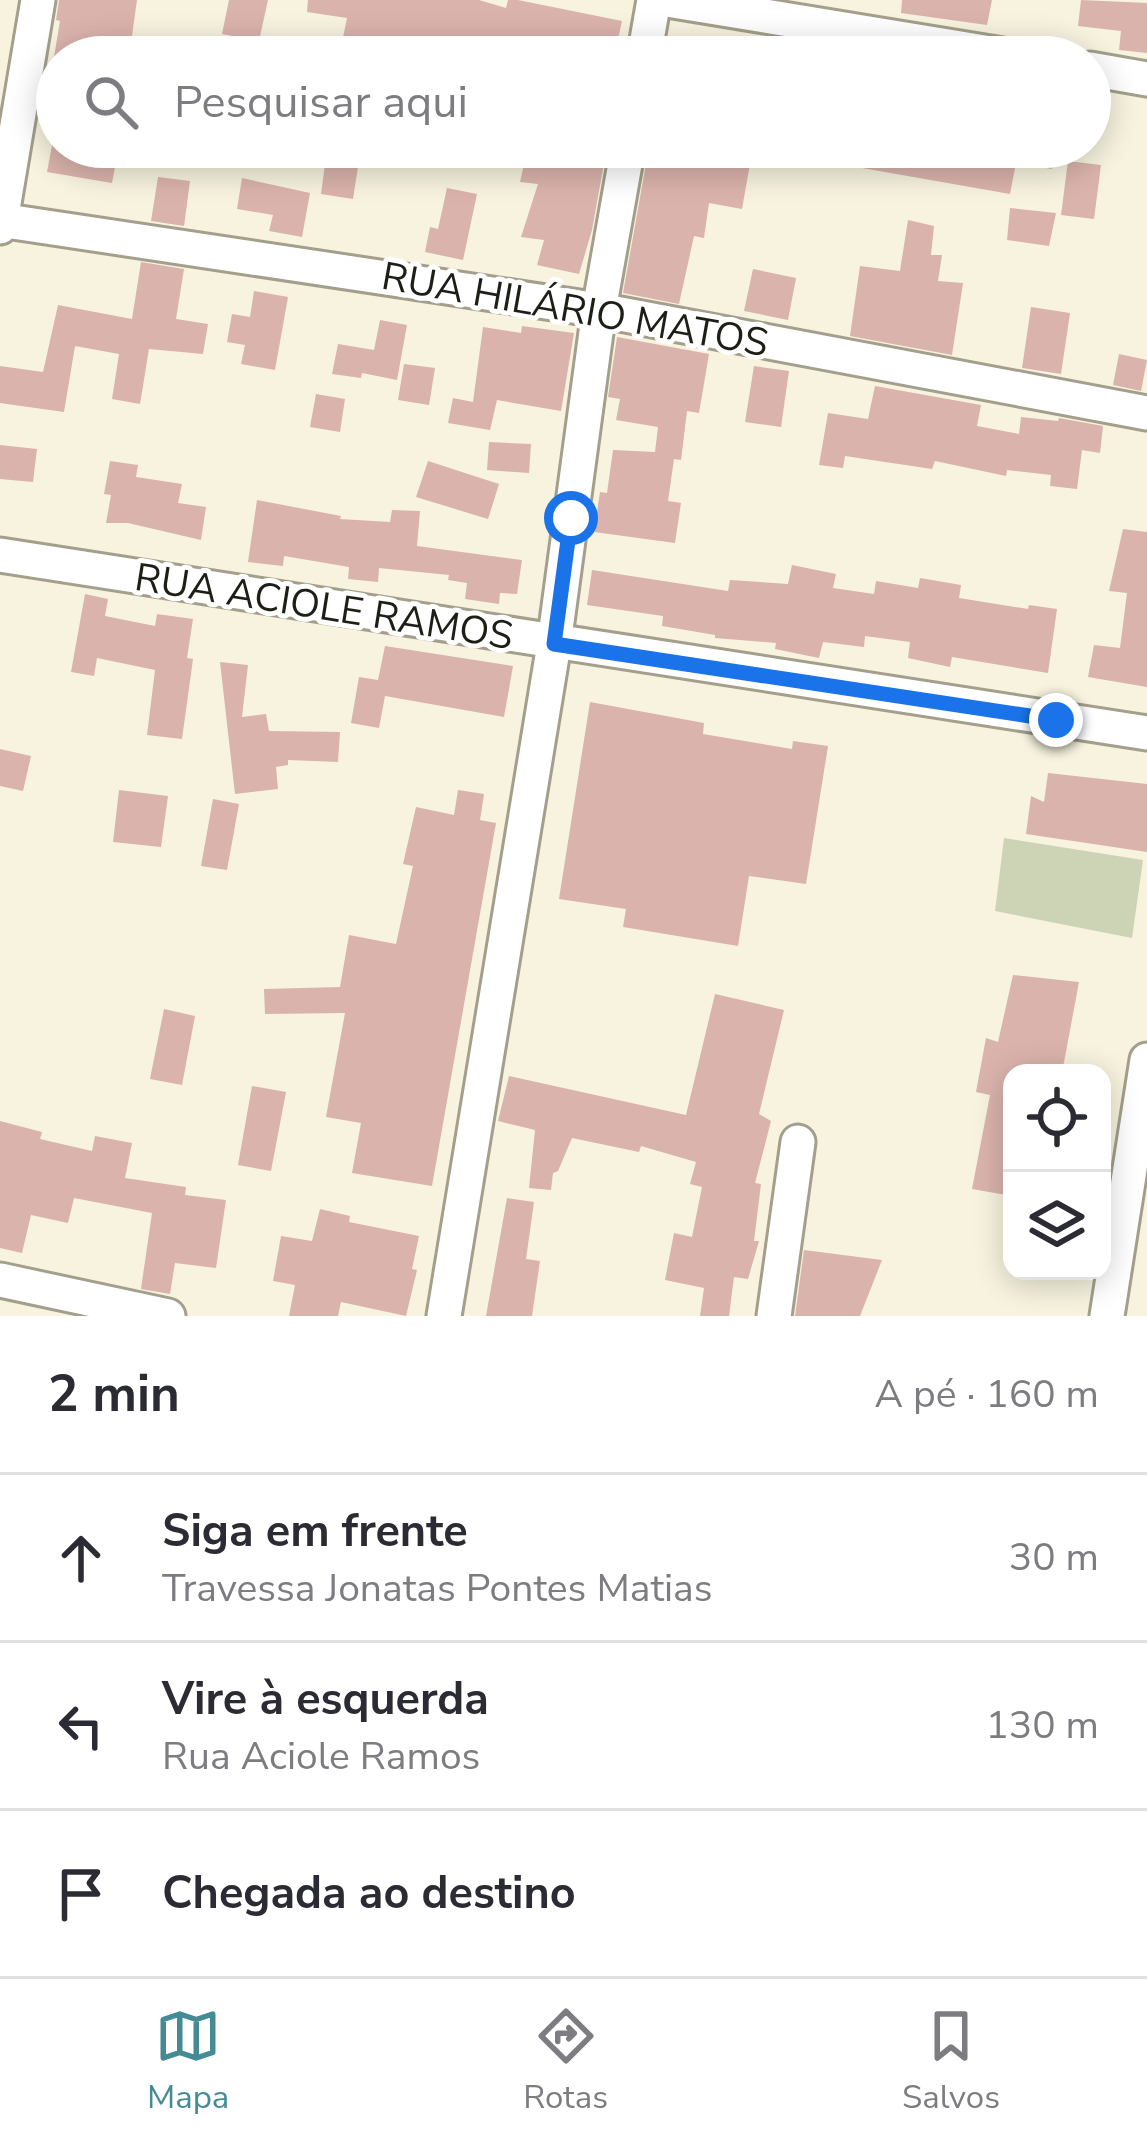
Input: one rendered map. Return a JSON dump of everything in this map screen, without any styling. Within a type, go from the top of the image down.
[{"type":"street","points":[[0,222],[38,0]]},
{"type":"street","points":[[648,36],[654,0]]},
{"type":"street","points":[[668,0],[887,36]]},
{"type":"street","points":[[1111,73],[1147,79]]},
{"type":"street","points":[[444,1316],[554,644],[599,310],[624,168]]},
{"type":"street","name":"RUA HILÁRIO MATOS","points":[[0,222],[599,310],[1147,413]]},
{"type":"street","name":"RUA ACIOLE RAMOS","points":[[0,555],[1147,734]]},
{"type":"street","points":[[1107,1316],[1147,1060]]},
{"type":"street","points":[[774,1316],[798,1142]]},
{"type":"street","points":[[0,1280],[168,1316]]},
{"type":"green space","points":[[1004,838],[1143,860],[1132,938],[995,911]]},
{"type":"building","points":[[59,0],[137,0],[132,36],[58,36],[60,21],[56,20]]},
{"type":"building","points":[[229,0],[268,0],[260,36],[222,34]]},
{"type":"building","points":[[308,0],[479,0],[506,8],[508,0],[518,0],[622,21],[619,36],[343,36],[347,18],[307,12]]},
{"type":"building","points":[[902,0],[992,0],[987,25],[901,13]]},
{"type":"building","points":[[1081,0],[1147,3],[1147,53],[1119,50],[1121,31],[1078,26]]},
{"type":"building","points":[[48,168],[115,168],[112,183],[47,172]]},
{"type":"building","points":[[324,168],[358,168],[353,199],[321,194]]},
{"type":"building","points":[[523,168],[603,168],[579,274],[537,265],[544,240],[521,237],[538,184],[520,182]]},
{"type":"building","points":[[645,168],[749,168],[742,209],[709,203],[704,238],[694,236],[679,304],[623,293]]},
{"type":"building","points":[[862,168],[1015,168],[1010,194]]},
{"type":"building","points":[[1067,168],[1101,168],[1094,219],[1061,215]]},
{"type":"building","points":[[158,177],[190,181],[184,226],[151,221]]},
{"type":"building","points":[[242,178],[310,193],[302,237],[269,231],[273,215],[237,209]]},
{"type":"building","points":[[447,188],[477,194],[463,260],[425,252],[430,227],[438,229]]},
{"type":"building","points":[[1010,208],[1056,213],[1049,246],[1007,240]]},
{"type":"building","points":[[908,220],[934,226],[931,255],[942,255],[938,281],[963,283],[952,355],[850,336],[860,266],[900,271]]},
{"type":"building","points":[[141,262],[184,269],[176,319],[208,324],[203,354],[149,349],[140,404],[112,399],[119,354],[75,346],[64,412],[0,403],[0,366],[43,372],[58,305],[132,319]]},
{"type":"building","points":[[753,269],[796,278],[788,320],[744,311]]},
{"type":"building","points":[[254,291],[288,297],[275,370],[241,364],[245,345],[227,342],[232,314],[250,317]]},
{"type":"building","points":[[1031,307],[1070,313],[1061,374],[1022,368]]},
{"type":"building","points":[[380,320],[407,325],[397,380],[362,373],[361,378],[332,374],[338,344],[374,350]]},
{"type":"building","points":[[522,326],[574,333],[561,411],[497,400],[490,430],[448,423],[453,398],[473,402],[483,327],[521,333]]},
{"type":"building","points":[[617,337],[709,354],[699,413],[687,411],[681,460],[674,459],[668,501],[681,503],[675,543],[594,532],[600,492],[607,493],[613,450],[655,452],[658,427],[616,420],[620,399],[608,397]]},
{"type":"building","points":[[1119,354],[1147,360],[1141,391],[1113,385]]},
{"type":"building","points":[[404,364],[435,368],[429,405],[398,400]]},
{"type":"building","points":[[754,366],[789,371],[781,427],[745,422]]},
{"type":"building","points":[[875,386],[981,405],[977,426],[1019,434],[1021,417],[1103,426],[1100,453],[1082,450],[1077,489],[1050,486],[1051,475],[1007,470],[1006,476],[935,461],[932,469],[845,456],[843,468],[819,465],[828,413],[868,419]]},
{"type":"building","points":[[316,394],[345,399],[340,432],[310,427]]},
{"type":"building","points":[[489,442],[531,444],[529,473],[487,470]]},
{"type":"building","points":[[0,445],[37,449],[33,482],[0,479]]},
{"type":"building","points":[[110,461],[138,465],[136,477],[182,484],[178,503],[206,507],[201,540],[128,523],[106,523],[111,495],[104,494]]},
{"type":"building","points":[[428,461],[499,484],[488,519],[416,497]]},
{"type":"building","points":[[257,500],[340,519],[390,522],[392,510],[420,511],[417,546],[522,560],[517,594],[500,593],[499,604],[465,599],[467,583],[448,580],[449,575],[379,568],[378,582],[348,579],[349,567],[284,556],[283,566],[248,562]]},
{"type":"building","points":[[1123,529],[1147,532],[1147,687],[1088,677],[1094,645],[1120,648],[1127,593],[1109,591]]},
{"type":"building","points":[[792,565],[836,574],[833,588],[874,594],[876,581],[918,588],[920,578],[961,585],[959,598],[1057,609],[1048,673],[952,657],[950,667],[908,658],[910,642],[865,636],[864,647],[823,642],[819,658],[775,649],[776,643],[715,638],[662,626],[663,616],[587,605],[592,570],[728,591],[730,580],[788,584]]},
{"type":"building","points":[[85,594],[108,599],[105,616],[155,626],[157,614],[193,619],[187,658],[193,659],[182,739],[147,735],[155,670],[97,658],[94,676],[71,672]]},
{"type":"building","points":[[385,646],[513,666],[504,717],[385,696],[379,728],[351,723],[359,677],[378,680]]},
{"type":"building","points":[[220,662],[248,665],[242,717],[266,714],[269,731],[340,732],[338,762],[288,760],[288,765],[276,767],[278,789],[235,794]]},
{"type":"building","points":[[590,702],[704,723],[703,734],[792,749],[793,741],[828,746],[806,884],[749,876],[738,946],[623,927],[626,909],[559,899]]},
{"type":"building","points":[[0,749],[31,756],[23,791],[0,786]]},
{"type":"building","points":[[1048,773],[1147,784],[1147,852],[1026,834],[1031,796],[1044,802]]},
{"type":"building","points":[[119,790],[168,796],[161,847],[113,842]]},
{"type":"building","points":[[458,790],[484,794],[480,820],[496,823],[432,1186],[352,1173],[361,1123],[326,1117],[345,1013],[265,1014],[264,989],[340,987],[349,935],[396,944],[413,866],[403,864],[416,807],[454,815]]},
{"type":"building","points":[[213,799],[239,804],[227,870],[201,866]]},
{"type":"building","points":[[1013,975],[1079,982],[1064,1064],[1003,1064],[1003,1194],[972,1189],[990,1095],[976,1092],[986,1038],[998,1042]]},
{"type":"building","points":[[715,994],[784,1010],[759,1114],[771,1121],[755,1183],[761,1184],[754,1241],[759,1241],[748,1279],[734,1277],[729,1316],[700,1316],[704,1288],[665,1280],[674,1233],[692,1237],[702,1187],[690,1184],[696,1162],[641,1146],[639,1152],[572,1138],[553,1173],[551,1190],[529,1188],[535,1130],[498,1121],[509,1076],[686,1115]]},
{"type":"building","points":[[164,1009],[195,1016],[182,1085],[150,1079]]},
{"type":"building","points":[[252,1086],[286,1092],[271,1171],[238,1165]]},
{"type":"building","points":[[0,1121],[42,1132],[40,1139],[92,1151],[95,1136],[132,1143],[125,1178],[186,1187],[185,1195],[226,1200],[216,1268],[175,1263],[170,1294],[141,1289],[152,1213],[74,1198],[68,1223],[31,1215],[22,1253],[0,1248]]},
{"type":"building","points":[[507,1198],[534,1202],[526,1259],[540,1261],[532,1316],[486,1316]]},
{"type":"building","points":[[320,1209],[350,1216],[349,1222],[419,1236],[406,1316],[341,1302],[338,1316],[289,1316],[295,1285],[273,1281],[281,1236],[312,1241]]},
{"type":"building","points":[[804,1250],[882,1260],[860,1316],[795,1316]]},
{"type":"route","points":[[571,518],[554,644],[1056,720]]}]
